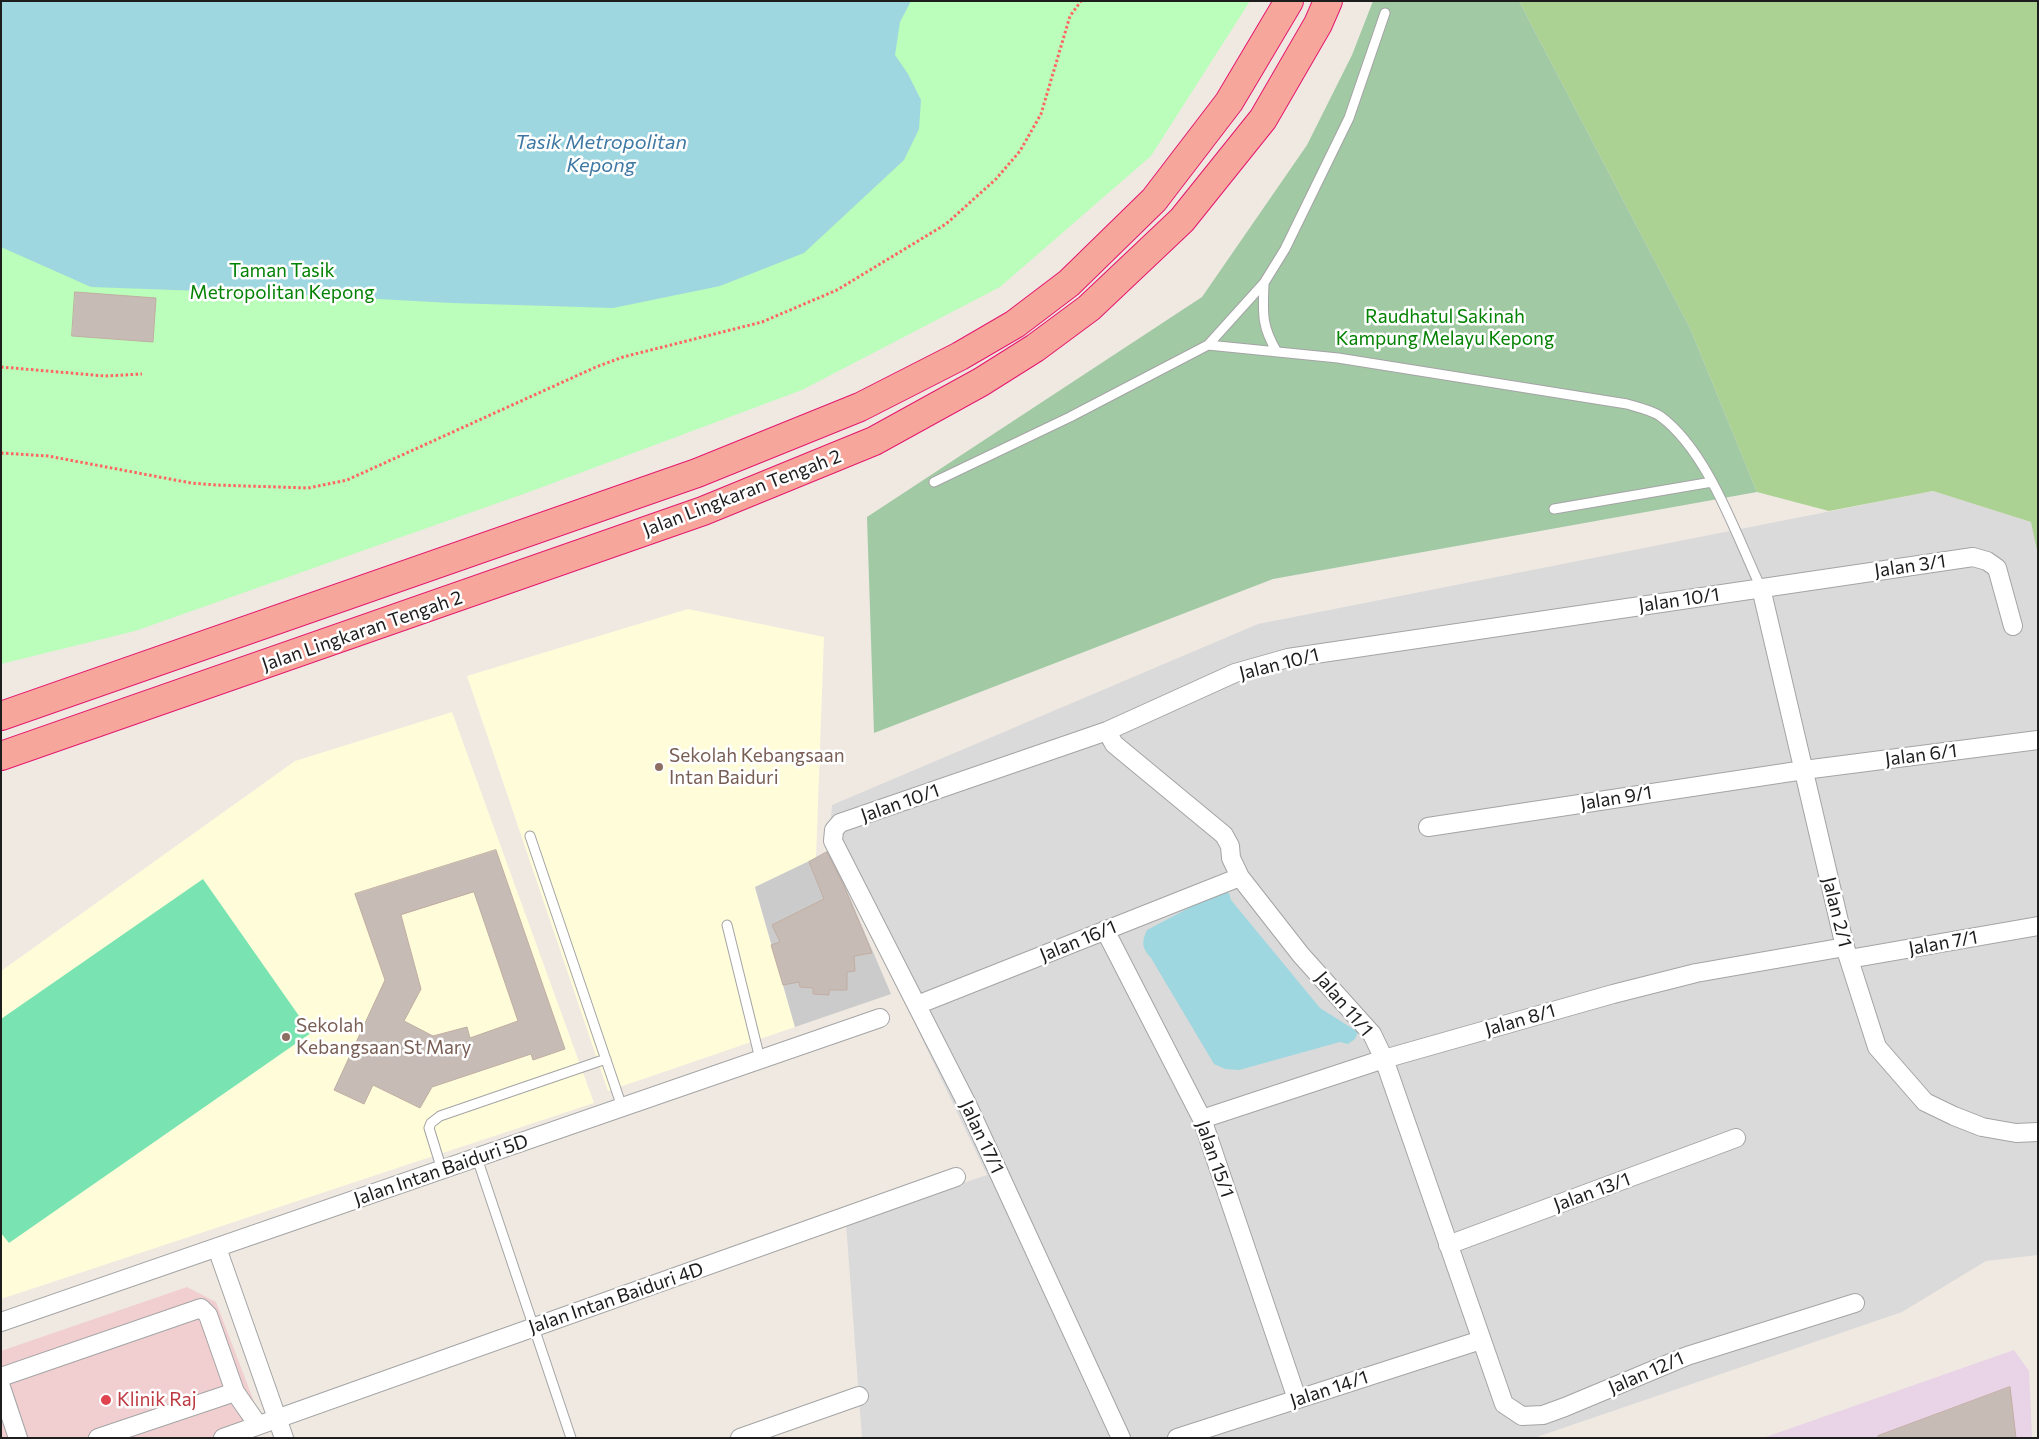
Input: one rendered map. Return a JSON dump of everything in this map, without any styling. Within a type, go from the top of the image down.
[{"type":"highway","name":"Jalan Lingkaran Tengah 2","points":[[1,716],[697,473],[860,407],[960,356],[1015,324],[1069,283],[1154,200],[1229,102],[1289,1]]},
{"type":"highway","name":"Jalan Lingkaran Tengah 2","points":[[1,756],[703,511],[874,440],[981,382],[1035,348],[1088,308],[1182,220],[1262,119],[1318,24],[1328,1]]},
{"type":"highway","points":[[1,699],[94,684]]},
{"type":"street","name":"Jalan 3/1","points":[[1761,588],[1973,557],[1987,561],[1997,568],[2013,626]]},
{"type":"street","name":"Jalan 10/1","points":[[834,841],[834,830],[840,823],[1107,731],[1235,673],[1288,658],[1761,588]]},
{"type":"street","name":"Jalan 2/1","points":[[1761,588],[1847,953],[1877,1047],[1926,1102],[1954,1116],[1982,1126],[2016,1133],[2038,1132]]},
{"type":"street","name":"Jalan 11/1","points":[[1107,731],[1114,744],[1224,835],[1230,846],[1231,858],[1240,877],[1301,955],[1372,1034],[1384,1059],[1481,1340]]},
{"type":"street","name":"Jalan 6/1","points":[[1804,770],[2038,740]]},
{"type":"street","name":"Jalan 9/1","points":[[1428,827],[1804,770]]},
{"type":"street","name":"Jalan 17/1","points":[[834,841],[971,1113],[1121,1438]]},
{"type":"street","name":"Jalan 16/1","points":[[917,1005],[1240,877]]},
{"type":"street","name":"Jalan 7/1","points":[[1847,953],[2038,926]]},
{"type":"street","name":"Jalan 15/1","points":[[1105,930],[1202,1119],[1297,1399]]},
{"type":"street","name":"Jalan 8/1","points":[[1202,1119],[1384,1059],[1604,996],[1696,973],[1847,953]]},
{"type":"street","name":"Jalan Intan Baiduri 5D","points":[[1,1322],[880,1018]]},
{"type":"street","name":"Jalan 13/1","points":[[1448,1245],[1736,1138]]},
{"type":"street","name":"Jalan Intan Baiduri 4D","points":[[223,1438],[956,1177]]},
{"type":"street","points":[[217,1248],[284,1438]]},
{"type":"street","name":"Jalan 12/1","points":[[1481,1340],[1504,1404],[1522,1416],[1543,1415],[1687,1356],[1855,1302]]},
{"type":"street","points":[[1,1377],[201,1308],[208,1315],[235,1392],[258,1425]]},
{"type":"street","name":"Jalan 14/1","points":[[1177,1438],[1481,1340]]},
{"type":"street","points":[[1,1387],[18,1438]]},
{"type":"street","points":[[98,1438],[235,1392]]},
{"type":"street","points":[[740,1438],[859,1396]]},
{"type":"lane","points":[[934,482],[1070,417],[1208,345],[1264,283],[1285,249],[1349,118],[1385,13]]},
{"type":"lane","points":[[1264,283],[1263,316],[1267,335],[1277,352]]},
{"type":"lane","points":[[1208,345],[1338,358],[1628,404],[1658,415],[1687,442],[1712,482],[1761,588]]},
{"type":"lane","points":[[1554,509],[1712,482]]},
{"type":"lane","points":[[530,836],[622,1107]]},
{"type":"lane","points":[[727,925],[760,1059]]},
{"type":"lane","points":[[442,1170],[429,1128],[431,1123],[440,1116],[606,1059]]},
{"type":"lane","points":[[477,1158],[571,1438]]},
{"type":"path","points":[[1,453],[48,456],[190,483],[308,488],[347,480],[622,357],[762,322],[837,290],[946,224],[996,179],[1020,151],[1041,114],[1070,16],[1081,1]]},
{"type":"path","points":[[1,367],[105,376],[142,374]]},
{"type":"shaded area","points":[[1933,491],[2031,522],[2038,521],[2038,1255],[1986,1261],[1902,1312],[1534,1438],[862,1438],[846,1223],[987,1175],[829,844],[832,805],[1258,624]]},
{"type":"shaded area","name":"Sekolah Kebangsaan Intan Baiduri","points":[[688,609],[824,637],[816,858],[755,888],[795,1027],[608,1091],[467,676]]},
{"type":"shaded area","name":"Sekolah Kebangsaan St Mary","points":[[452,712],[594,1103],[1,1299],[1,971],[295,761]]},
{"type":"shaded area","points":[[830,851],[891,994],[795,1027],[755,887]]},
{"type":"shaded area","points":[[187,1287],[216,1302],[266,1433],[253,1438],[1,1438],[1,1351]]},
{"type":"shaded area","points":[[2014,1350],[2029,1371],[2032,1438],[1763,1438]]},
{"type":"green space","name":"Taman Tasik Metropolitan Kepong","points":[[1,1],[1250,1],[1151,156],[1000,287],[802,390],[529,492],[135,631],[1,664]]},
{"type":"green space","name":"Raudhatul Sakinah Kampung Melayu Kepong","points":[[1373,1],[1519,1],[1690,328],[1757,492],[1273,579],[874,733],[867,517],[1202,297],[1307,145],[1352,55]]},
{"type":"green space","points":[[1519,1],[2038,1],[2038,555],[2031,522],[1933,491],[1829,511],[1757,492],[1690,328]]},
{"type":"green space","points":[[203,879],[311,1033],[9,1243],[1,1233],[1,1019]]},
{"type":"water","name":"Tasik Metropolitan Kepong","points":[[1,1],[911,1],[900,22],[895,55],[908,74],[921,100],[919,129],[904,160],[804,253],[720,286],[613,308],[91,287],[1,247]]},
{"type":"water","points":[[1219,892],[1229,893],[1231,900],[1320,1008],[1358,1032],[1355,1039],[1348,1044],[1340,1042],[1239,1070],[1225,1069],[1214,1064],[1146,951],[1143,942],[1147,930]]},
{"type":"building","points":[[75,292],[156,298],[153,342],[72,336]]},
{"type":"building","points":[[496,850],[565,1049],[533,1060],[531,1054],[432,1087],[420,1108],[373,1085],[364,1104],[334,1090],[385,980],[355,894]],"holes":[[[474,892],[518,1021],[470,1038],[467,1027],[433,1036],[404,1021],[421,989],[401,915]]]},
{"type":"building","points":[[827,852],[844,886],[872,953],[854,956],[855,971],[847,972],[847,990],[829,990],[829,995],[813,994],[813,988],[800,987],[799,982],[783,985],[771,945],[780,942],[772,925],[824,899],[809,862]]},
{"type":"building","points":[[2010,1387],[2016,1438],[1878,1438],[1878,1436]]},
{"type":"place","name":"Sekolah Kebangsaan Intan Baiduri","points":[[659,767]]},
{"type":"place","name":"Sekolah Kebangsaan St Mary","points":[[286,1037]]},
{"type":"place","name":"Klinik Raj","points":[[106,1400]]}]
